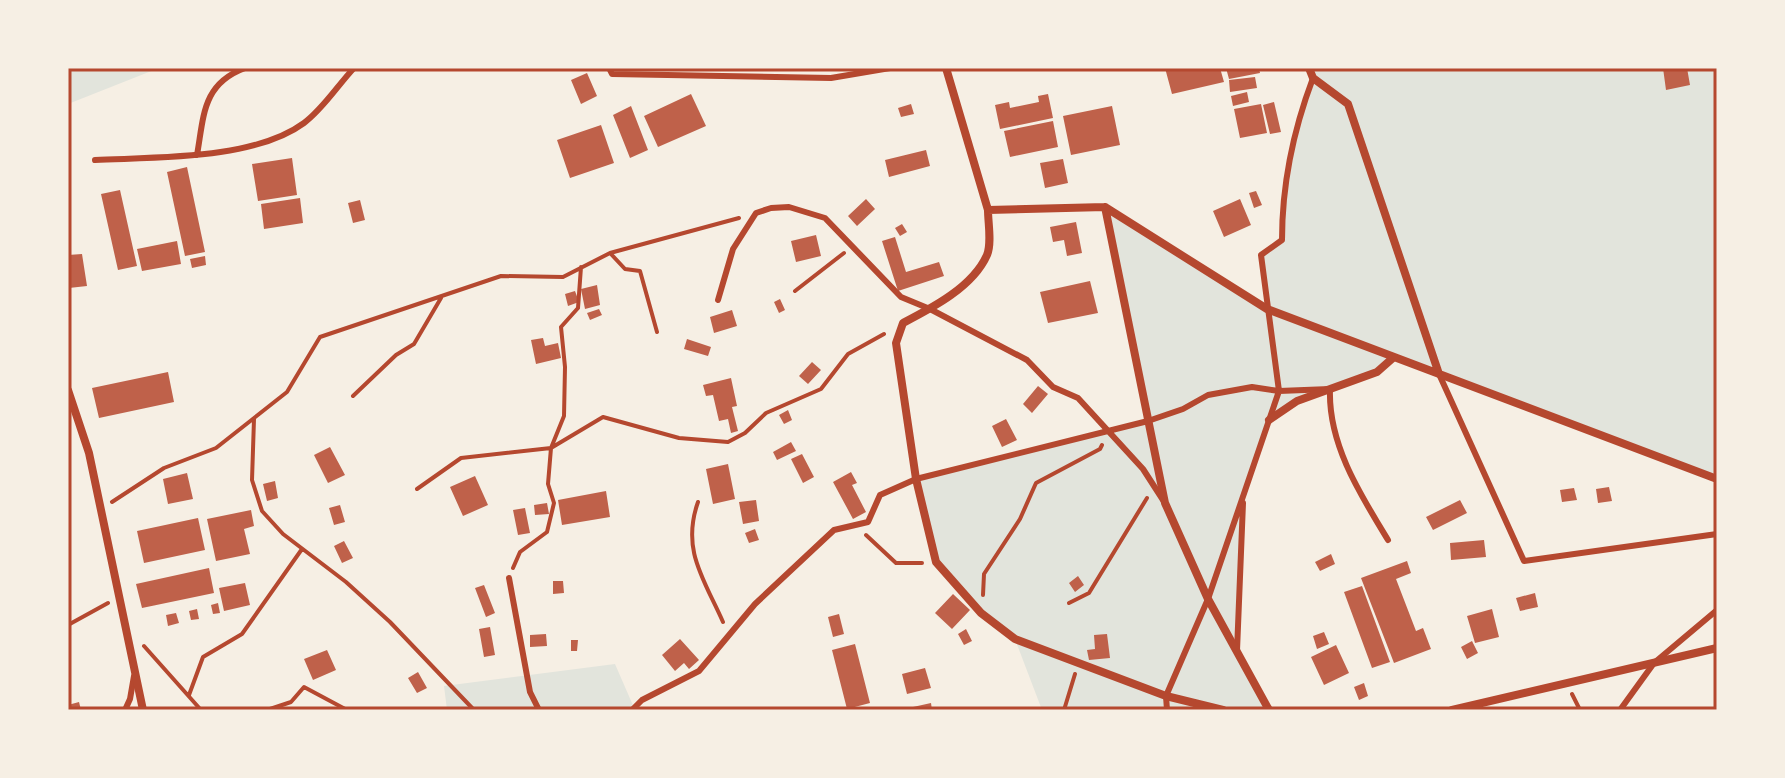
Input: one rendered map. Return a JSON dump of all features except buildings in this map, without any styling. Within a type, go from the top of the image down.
[{"type":"street","points":[[946,68],[988,210],[988,253],[975,273],[930,309],[903,323],[896,343],[916,479],[936,562],[981,613],[1015,639],[1166,696],[1223,710]]},
{"type":"street","points":[[1309,68],[1313,78],[1348,104],[1439,374]]},
{"type":"street","points":[[988,210],[1105,207],[1267,309],[1717,479]]},
{"type":"street","points":[[1105,207],[1165,503],[1208,599],[1269,710]]},
{"type":"street","points":[[1269,420],[1297,401],[1377,372],[1394,357]]},
{"type":"street","points":[[68,390],[89,453],[143,710]]},
{"type":"street","points":[[1452,710],[1717,648]]},
{"type":"lane","points":[[197,155],[207,98],[231,73],[245,68]]},
{"type":"lane","points":[[95,160],[197,155],[266,143],[305,122],[354,68]]},
{"type":"lane","points":[[609,68],[612,74],[831,78],[890,68]]},
{"type":"lane","points":[[1167,710],[1166,696],[1208,599],[1279,391],[1261,255],[1282,240],[1282,198],[1296,122],[1313,78]]},
{"type":"lane","points":[[718,300],[733,249],[756,213],[789,207],[825,218],[901,297],[1027,360],[1053,387],[1078,398],[1143,469],[1165,503]]},
{"type":"lane","points":[[1439,374],[1524,561],[1717,534]]},
{"type":"lane","points":[[632,710],[642,700],[699,671],[755,604],[834,530],[868,522],[880,495],[916,479],[1148,421],[1183,409],[1208,395],[1252,387],[1279,391],[1330,389],[1335,440],[1367,506],[1388,540]]},
{"type":"lane","points":[[1237,651],[1243,496]]},
{"type":"lane","points":[[509,578],[530,692],[539,710]]},
{"type":"lane","points":[[1620,710],[1654,663],[1717,610]]},
{"type":"lane","points":[[125,710],[130,699],[134,668]]},
{"type":"path","points":[[101,509],[164,468],[216,448],[287,392],[320,337],[501,276],[563,277],[610,253],[756,213]]},
{"type":"path","points":[[795,291],[851,247]]},
{"type":"path","points":[[610,253],[625,269],[640,271],[657,332]]},
{"type":"path","points":[[509,578],[520,552],[547,532],[554,503],[548,484],[551,448],[564,416],[565,367],[561,327],[578,308],[581,267]]},
{"type":"path","points":[[353,396],[396,355],[414,344],[442,296]]},
{"type":"path","points":[[417,489],[461,458],[551,448],[603,417],[679,438],[728,442],[745,433],[766,413],[821,389],[848,354],[903,323]]},
{"type":"path","points":[[254,417],[252,480],[262,511],[283,534],[346,582],[390,622],[474,710]]},
{"type":"path","points":[[981,613],[984,574],[1020,519],[1036,483],[1100,449],[1108,431]]},
{"type":"path","points":[[1069,603],[1089,593],[1154,486]]},
{"type":"path","points":[[698,502],[690,524],[691,549],[728,635]]},
{"type":"path","points":[[856,525],[896,563],[936,562]]},
{"type":"path","points":[[189,695],[203,657],[242,634],[303,549]]},
{"type":"path","points":[[68,625],[119,597]]},
{"type":"path","points":[[126,625],[201,710]]},
{"type":"path","points":[[1064,710],[1079,664]]},
{"type":"path","points":[[267,710],[291,702],[304,687],[347,710]]},
{"type":"shaded area","points":[[68,68],[159,68],[68,104]]},
{"type":"shaded area","points":[[1309,68],[1717,68],[1717,479],[1394,357],[1377,372],[1297,401],[1269,420],[1243,496],[1237,651],[1269,710],[1042,710],[1015,639],[981,613],[936,562],[916,479],[1148,421],[1105,207],[1266,308],[1261,255],[1282,240],[1290,158],[1313,78]]},
{"type":"shaded area","points":[[615,664],[635,710],[447,710],[444,686]]}]
